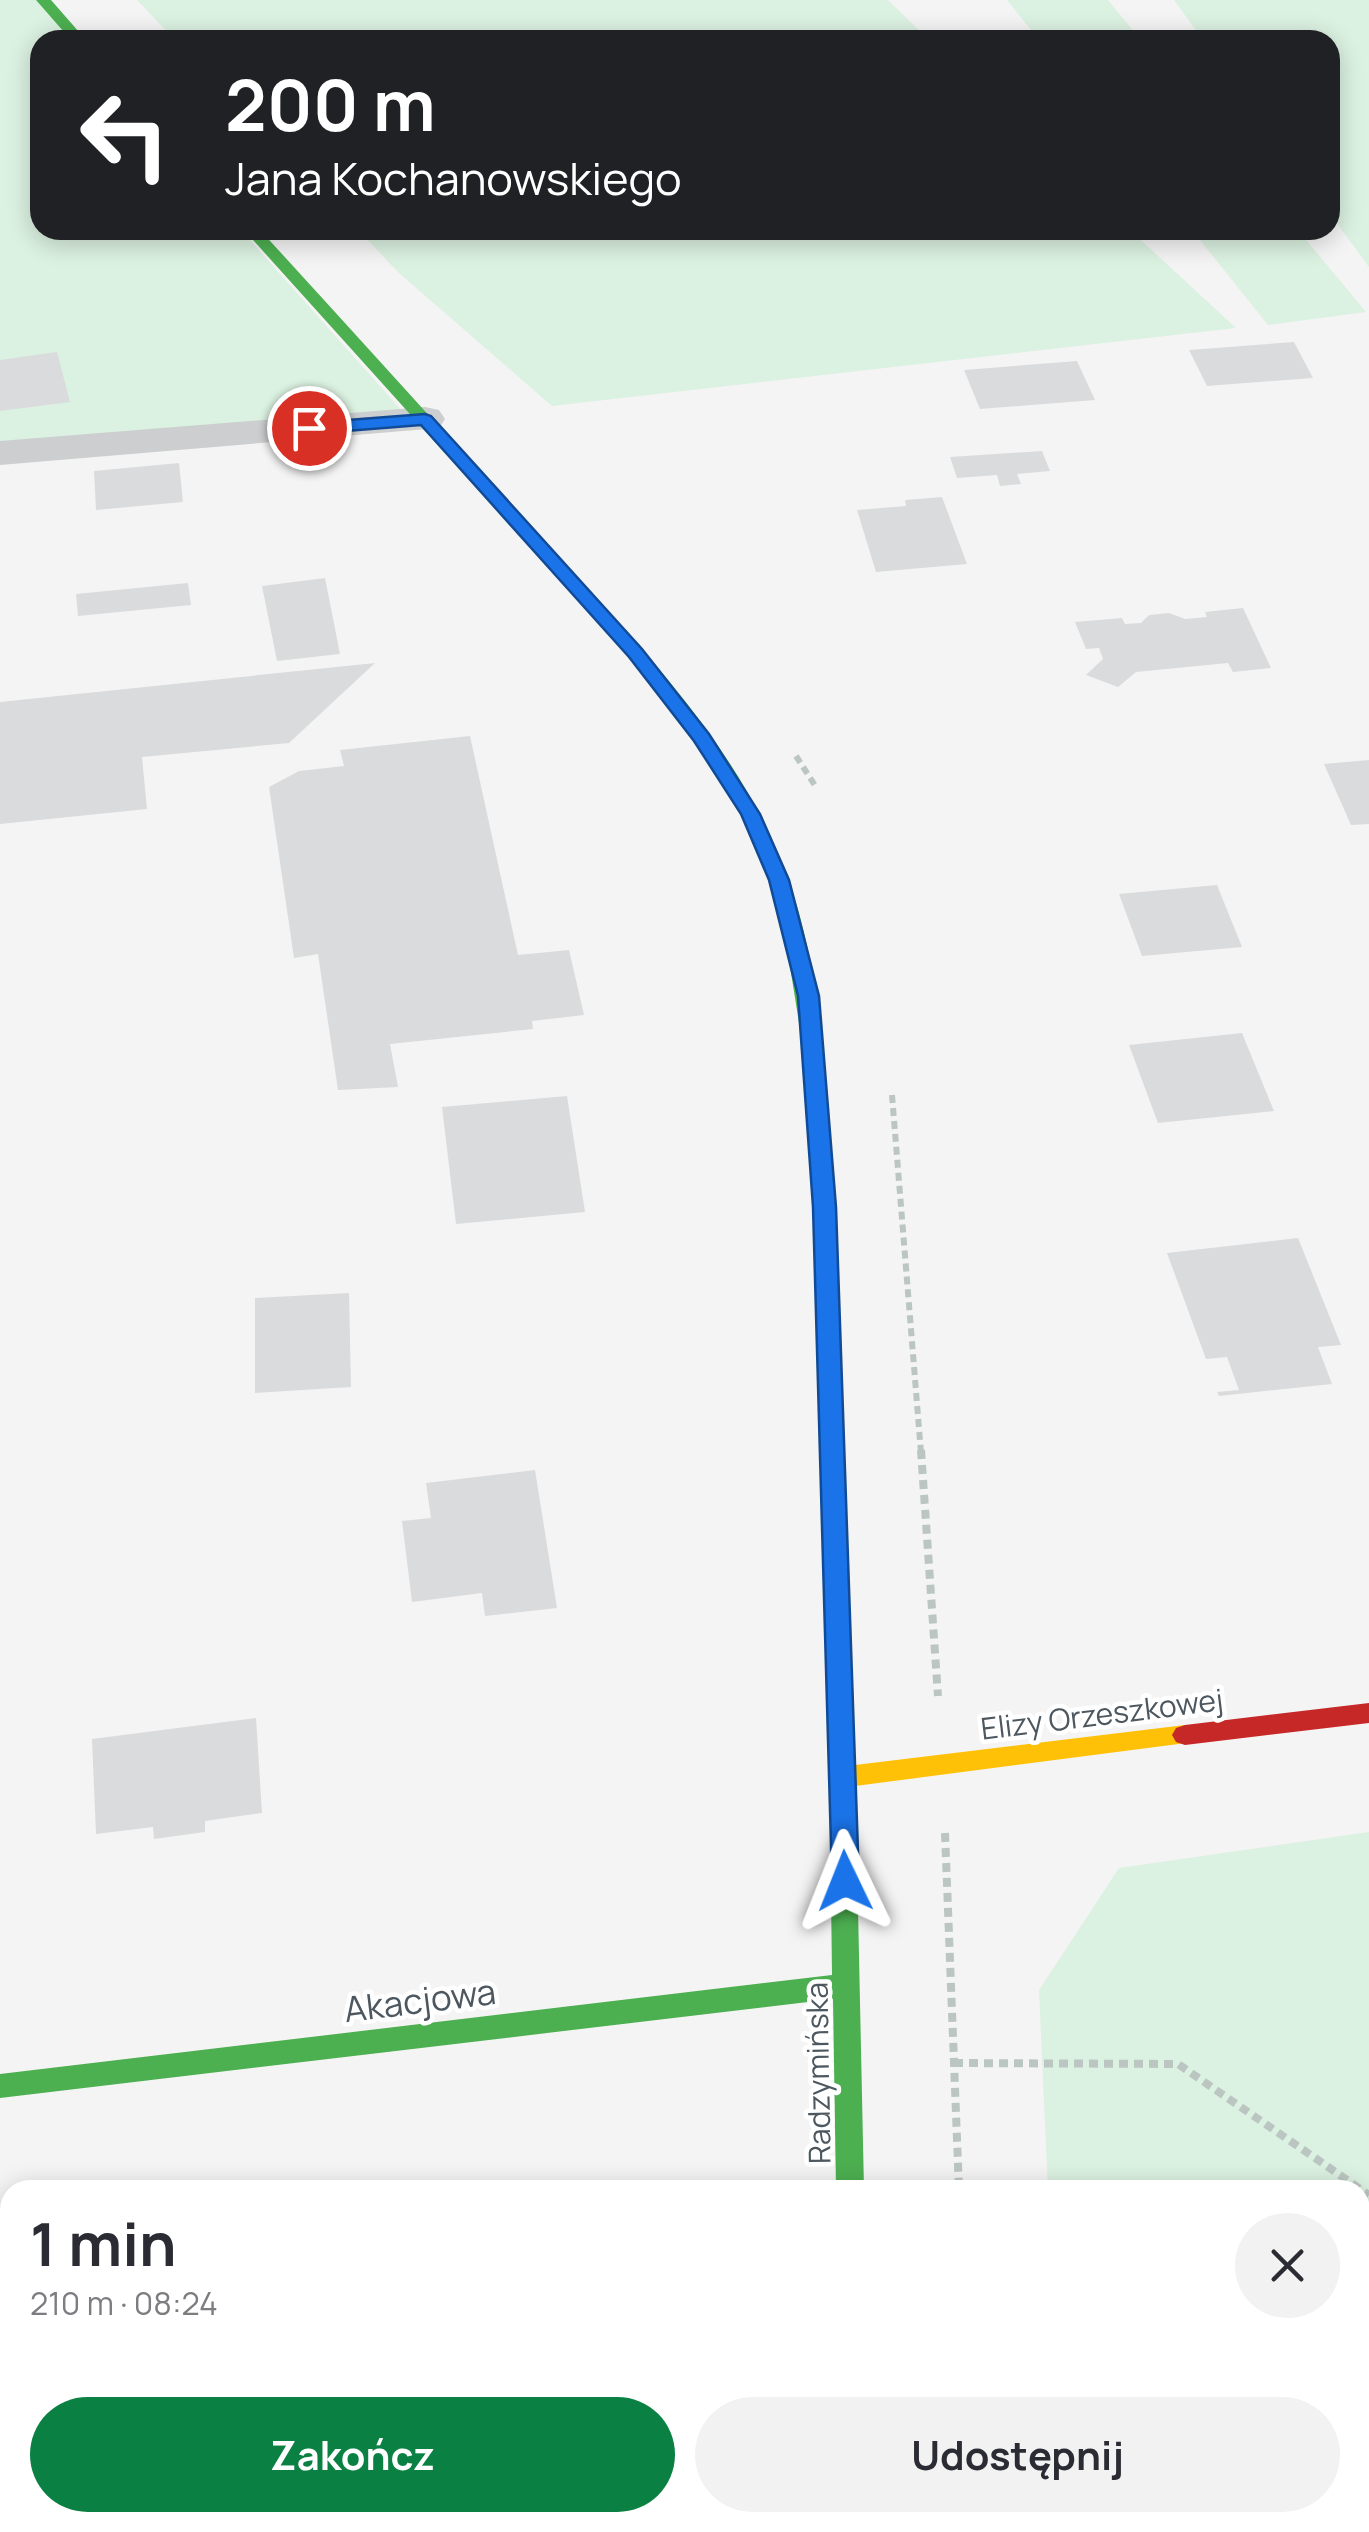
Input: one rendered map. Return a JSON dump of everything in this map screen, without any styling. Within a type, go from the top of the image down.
[{"type":"street","points":[[43,0],[70,30]]},
{"type":"street","name":"Radzymińska","points":[[261,240],[636,653],[702,738],[750,814],[779,880],[808,996],[824,1207],[848,1985],[850,2180]]},
{"type":"street","points":[[0,453],[425,419]]},
{"type":"street","name":"Elizy Orzeszkowej","points":[[842,1778],[1369,1714]]},
{"type":"street","name":"Akacjowa","points":[[0,2086],[848,1985]]},
{"type":"path","points":[[954,2063],[1178,2064],[1347,2180]]},
{"type":"green space","points":[[0,0],[37,0],[64,30],[30,30],[30,240],[250,240],[411,421],[0,453]]},
{"type":"green space","points":[[137,0],[888,0],[919,30],[166,30]]},
{"type":"green space","points":[[1007,0],[1108,0],[1133,30],[1031,30]]},
{"type":"green space","points":[[1174,0],[1369,0],[1369,267],[1340,228],[1340,30],[1196,30]]},
{"type":"green space","points":[[368,240],[1141,240],[1236,328],[552,406],[399,273]]},
{"type":"green space","points":[[1200,240],[1306,240],[1366,312],[1268,325]]},
{"type":"green space","points":[[1369,1832],[1369,2180],[1048,2180],[1039,1990],[1119,1868]]},
{"type":"building","points":[[1294,342],[1313,378],[1207,386],[1189,350]]},
{"type":"building","points":[[57,352],[70,402],[0,411],[0,360]]},
{"type":"building","points":[[1077,361],[1095,400],[980,409],[964,370]]},
{"type":"building","points":[[1042,451],[1050,471],[1017,474],[1021,484],[1000,486],[997,475],[957,478],[950,457]]},
{"type":"building","points":[[179,463],[183,502],[96,510],[94,471]]},
{"type":"building","points":[[942,497],[967,564],[876,572],[857,510],[906,506],[905,500]]},
{"type":"building","points":[[325,578],[340,654],[277,661],[262,586]]},
{"type":"building","points":[[188,583],[191,605],[78,616],[76,594]]},
{"type":"building","points":[[1243,608],[1271,668],[1233,672],[1228,663],[1136,672],[1118,687],[1086,675],[1103,659],[1099,648],[1086,649],[1075,622],[1122,618],[1125,624],[1141,623],[1149,615],[1169,613],[1185,619],[1207,617],[1205,612]]},
{"type":"building","points":[[375,663],[289,743],[142,757],[147,809],[0,824],[0,702]]},
{"type":"building","points":[[470,736],[518,955],[569,950],[584,1015],[532,1021],[533,1029],[390,1044],[398,1087],[338,1090],[318,954],[294,958],[269,787],[299,771],[344,766],[340,750]]},
{"type":"building","points":[[1369,760],[1369,824],[1351,825],[1324,764]]},
{"type":"building","points":[[1217,885],[1242,947],[1142,956],[1119,894]]},
{"type":"building","points":[[1242,1033],[1274,1111],[1158,1123],[1129,1045]]},
{"type":"building","points":[[567,1096],[585,1212],[456,1224],[442,1107]]},
{"type":"building","points":[[1298,1238],[1341,1345],[1318,1347],[1332,1384],[1219,1396],[1217,1392],[1239,1390],[1227,1357],[1206,1359],[1167,1253]]},
{"type":"building","points":[[349,1293],[351,1387],[255,1393],[255,1298]]},
{"type":"building","points":[[535,1470],[557,1608],[485,1616],[482,1593],[412,1602],[402,1521],[431,1518],[426,1483]]},
{"type":"building","points":[[256,1718],[262,1813],[205,1821],[205,1832],[154,1839],[153,1827],[96,1834],[92,1739]]},
{"type":"traffic: fast","points":[[43,0],[70,30]]},
{"type":"traffic: fast","points":[[261,240],[635,653],[734,785],[760,832],[790,918],[810,1029],[823,1180]]},
{"type":"traffic: fast","points":[[843,1814],[850,2180]]},
{"type":"traffic: fast","points":[[0,2086],[848,1985]]},
{"type":"traffic: slow","points":[[833,1476],[843,1814]]},
{"type":"traffic: slow","points":[[842,1777],[1185,1735]]},
{"type":"traffic: jam","points":[[823,1180],[833,1476]]},
{"type":"traffic: jam","points":[[1185,1735],[1369,1713]]},
{"type":"route","points":[[309,428],[425,419],[636,653],[702,738],[750,814],[779,880],[808,996],[824,1207],[845,1881]]}]
